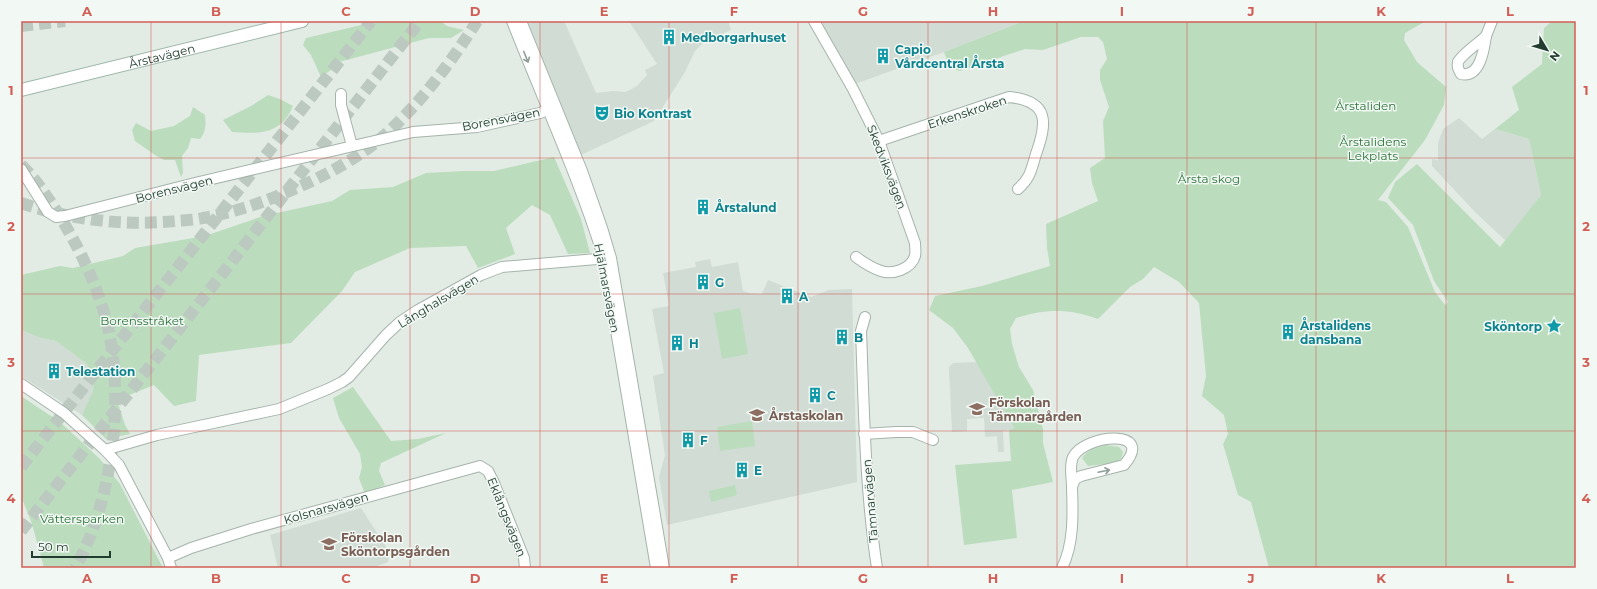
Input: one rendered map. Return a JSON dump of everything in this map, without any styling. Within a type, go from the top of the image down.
[{"type":"street","name":"Årstavägen","points":[[21,90],[302,21]]},
{"type":"street","name":"Hjälmarsvägen","points":[[512,21],[551,109]]},
{"type":"street","name":"Hjälmarsvägen","points":[[521,21],[551,109],[607,258],[664,568]]},
{"type":"street","name":"Skedviksvägen","points":[[814,21],[869,118],[879,141],[915,243],[915,256],[911,264],[898,271],[882,272],[856,257]]},
{"type":"street","points":[[1486,36],[1492,21]]},
{"type":"street","points":[[341,94],[341,105],[352,146]]},
{"type":"street","name":"Erkenskroken","points":[[879,141],[1009,97],[1022,98],[1039,110],[1044,123],[1042,138],[1028,180],[1018,189]]},
{"type":"street","name":"Borensvägen","points":[[21,169],[42,205],[48,212],[56,217],[65,216],[195,183],[413,132],[477,126],[540,113],[551,109]]},
{"type":"street","name":"Hjälmarsvägen","points":[[607,258],[656,568]]},
{"type":"street","name":"Långhalsvägen","points":[[105,450],[157,435],[279,408],[328,389],[349,377],[386,335],[400,322],[418,310],[481,275],[502,267],[607,258]]},
{"type":"street","name":"Tämnarvägen","points":[[865,317],[861,331],[864,434],[871,529],[877,568]]},
{"type":"street","points":[[21,384],[64,413],[105,450],[119,465],[168,558],[171,568]]},
{"type":"street","points":[[864,434],[913,432],[933,440]]},
{"type":"street","points":[[1062,568],[1070,546],[1072,488],[1071,470],[1073,457],[1084,447],[1093,442],[1110,439],[1125,439],[1129,441],[1132,447],[1131,456],[1124,465],[1081,476],[1075,479],[1072,488]]},
{"type":"street","name":"Kolsnarsvägen","points":[[168,558],[191,548],[245,531],[354,500],[471,467],[480,466],[485,468]]},
{"type":"street","name":"Eklångsvägen","points":[[485,468],[494,483],[524,558],[525,568]]},
{"type":"shaded area","points":[[530,21],[564,21],[596,93],[613,91],[626,92],[637,86],[647,75],[645,70],[657,64],[629,21],[728,21],[731,30],[704,42],[695,51],[685,72],[654,121],[581,155],[528,25]]},
{"type":"shaded area","points":[[815,21],[1024,21],[852,85]]},
{"type":"shaded area","points":[[1459,118],[1482,139],[1495,129],[1529,139],[1541,195],[1506,241],[1476,213],[1432,166],[1432,159],[1438,160],[1438,143],[1443,129]]},
{"type":"shaded area","name":"Årstaskolan","points":[[710,259],[712,267],[738,262],[743,291],[750,293],[762,294],[768,280],[811,297],[829,290],[852,289],[857,482],[667,525],[659,477],[665,455],[653,376],[664,373],[652,309],[669,306],[663,273],[696,267],[695,262]]},
{"type":"shaded area","points":[[21,330],[41,338],[56,341],[87,364],[94,379],[93,391],[82,415],[21,376]]},
{"type":"shaded area","name":"Förskolan Tämnargården","points":[[977,362],[1014,429],[1003,431],[1004,452],[998,452],[997,436],[985,437],[984,418],[967,419],[967,431],[952,432],[949,367],[953,363]]},
{"type":"shaded area","name":"Förskolan Sköntorpsgården","points":[[361,508],[390,553],[388,562],[372,568],[278,568],[270,535]]},
{"type":"green space","points":[[378,21],[440,21],[447,26],[464,30],[451,38],[429,38],[339,62],[334,68],[321,77],[311,55],[303,45],[306,38]]},
{"type":"green space","name":"Årsta skog","points":[[1024,21],[1426,21],[1405,33],[1404,40],[1417,62],[1446,87],[1444,105],[1425,140],[1378,200],[1386,202],[1408,227],[1435,292],[1445,305],[1448,302],[1434,281],[1413,225],[1388,198],[1395,182],[1417,164],[1500,247],[1541,195],[1529,139],[1495,129],[1519,110],[1512,87],[1542,64],[1544,28],[1552,21],[1576,21],[1576,568],[1269,568],[1251,502],[1238,495],[1223,444],[1228,434],[1224,415],[1202,396],[1206,376],[1199,303],[1179,282],[1154,267],[1143,279],[1130,287],[1098,319],[1067,311],[1047,311],[1016,318],[1010,329],[1012,344],[1019,367],[1033,390],[1043,429],[1043,443],[1053,482],[1012,490],[1017,538],[964,545],[955,465],[1011,461],[1009,430],[1014,428],[968,348],[953,328],[929,310],[935,296],[982,286],[1050,266],[1047,248],[1046,224],[1098,201],[1092,183],[1090,168],[1105,158],[1103,121],[1109,107],[1100,80],[1100,70],[1107,59],[1103,42],[1098,37],[1081,37],[1043,50],[1025,49],[960,71],[950,68],[944,52]]},
{"type":"green space","points":[[268,95],[293,106],[288,116],[282,123],[268,131],[251,133],[232,132],[223,120],[251,106]]},
{"type":"green space","points":[[193,107],[205,115],[205,128],[200,139],[191,138],[188,148],[182,156],[183,173],[181,177],[175,160],[164,160],[155,155],[135,141],[132,130],[136,123],[151,131],[174,126],[190,116]]},
{"type":"green space","name":"Borensstråket","points":[[554,157],[581,219],[590,253],[568,254],[550,215],[532,205],[506,228],[515,254],[478,268],[466,246],[410,248],[355,272],[342,291],[291,343],[199,355],[196,401],[174,406],[154,385],[117,400],[125,425],[130,434],[106,439],[82,415],[93,391],[94,379],[87,364],[56,341],[41,338],[21,330],[21,275],[60,266],[73,268],[123,256],[135,248],[205,236],[263,216],[332,201],[350,190],[393,187],[426,173],[494,171]]},
{"type":"green space","points":[[740,308],[748,354],[722,359],[714,313]]},
{"type":"green space","points":[[353,387],[391,441],[418,439],[446,433],[381,463],[379,471],[385,485],[365,494],[359,478],[362,467],[360,454],[339,418],[333,398]]},
{"type":"green space","name":"Vättersparken","points":[[21,396],[60,422],[100,459],[120,484],[163,568],[44,568],[32,524],[21,496]]},
{"type":"green space","points":[[752,421],[755,446],[720,451],[717,427]]},
{"type":"green space","points":[[1106,445],[1119,447],[1123,452],[1121,459],[1114,463],[1088,466],[1082,458],[1084,455],[1092,449]]},
{"type":"green space","points":[[735,485],[737,495],[711,502],[709,491]]},
{"type":"tunnel","points":[[21,26],[65,21]]},
{"type":"tunnel","points":[[21,467],[371,21]]},
{"type":"tunnel","points":[[21,531],[420,21]]},
{"type":"tunnel","points":[[21,203],[59,214],[98,220],[137,223],[193,220],[241,209],[277,196],[313,181],[336,169],[368,148],[388,132],[401,120],[436,80],[477,21]]},
{"type":"tunnel","points":[[21,165],[37,182],[51,202],[81,254],[103,309],[112,352],[115,383],[115,416],[107,481],[99,512],[88,542],[75,568]]},
{"type":"place","name":"Medborgarhuset","points":[[669,37]]},
{"type":"place","name":"Capio Vårdcentral Årsta","points":[[883,56]]},
{"type":"place","name":"Bio Kontrast","points":[[602,113]]},
{"type":"place","name":"Årstalund","points":[[703,207]]},
{"type":"place","name":"G","points":[[703,282]]},
{"type":"place","name":"A","points":[[787,296]]},
{"type":"place","name":"Sköntorp","points":[[1554,326]]},
{"type":"place","name":"Årstalidens dansbana","points":[[1288,332]]},
{"type":"place","name":"B","points":[[842,337]]},
{"type":"place","name":"H","points":[[677,343]]},
{"type":"place","name":"Telestation","points":[[54,371]]},
{"type":"place","name":"C","points":[[815,395]]},
{"type":"place","name":"Förskolan Tämnargården","points":[[977,409]]},
{"type":"place","name":"Årstaskolan","points":[[757,415]]},
{"type":"place","name":"F","points":[[688,440]]},
{"type":"place","name":"E","points":[[742,470]]},
{"type":"place","name":"Förskolan Sköntorpsgården","points":[[329,544]]},
{"type":"park label","name":"Årstaliden","points":[[1366,105]]},
{"type":"park label","name":"Årstalidens Lekplats","points":[[1373,148]]}]
